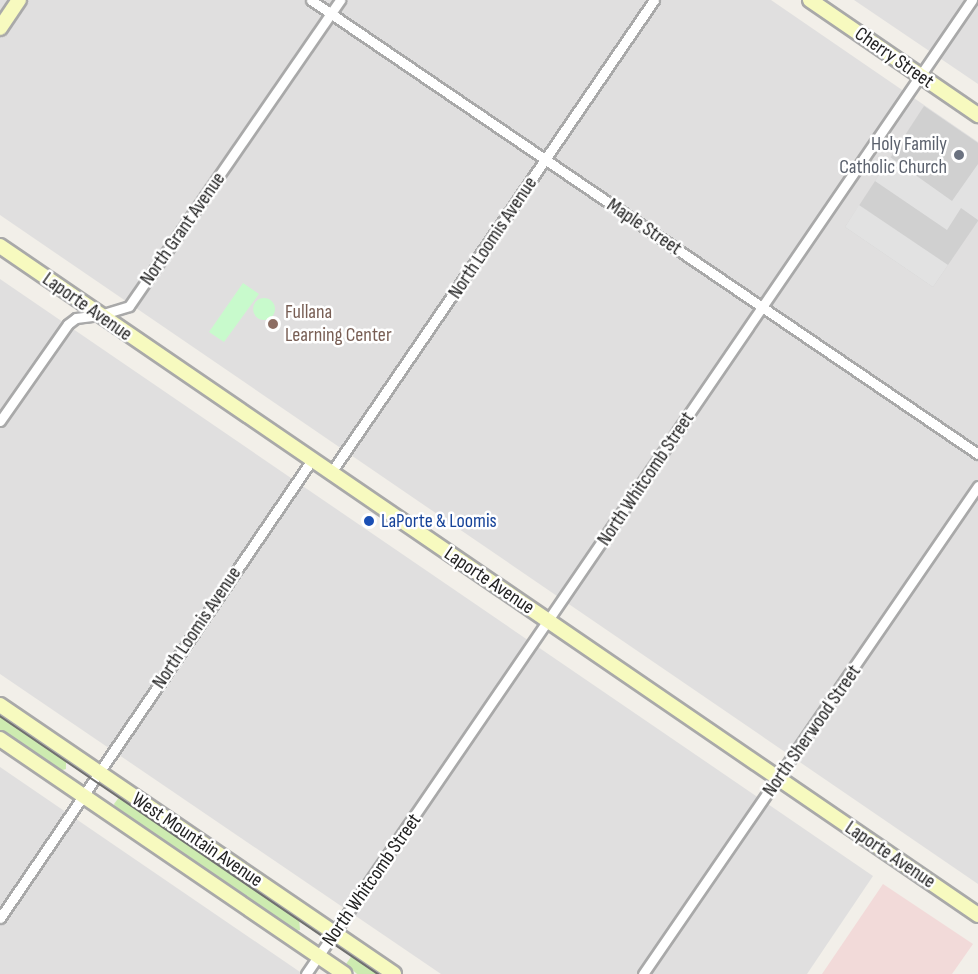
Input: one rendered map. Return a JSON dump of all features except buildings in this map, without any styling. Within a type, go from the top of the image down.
[{"type":"street","points":[[0,28],[19,0]]},
{"type":"street","name":"Maple Street","points":[[311,0],[978,454]]},
{"type":"street","name":"North Grant Avenue","points":[[0,421],[68,324],[76,318],[100,315],[129,306],[340,0]]},
{"type":"street","name":"North Loomis Avenue","points":[[330,474],[654,0]]},
{"type":"street","name":"Cherry Street","points":[[810,0],[978,115]]},
{"type":"street","name":"North Whitcomb Street","points":[[306,974],[763,309],[972,0]]},
{"type":"street","name":"Laporte Avenue","points":[[0,246],[330,474],[978,915]]},
{"type":"street","name":"North Loomis Avenue","points":[[0,918],[311,461]]},
{"type":"street","name":"North Sherwood Street","points":[[643,974],[978,486]]},
{"type":"street","name":"West Mountain Avenue","points":[[0,705],[394,974]]},
{"type":"street","name":"West Mountain Avenue","points":[[0,739],[345,974]]},
{"type":"shaded area","points":[[0,0],[771,0],[978,142],[978,884],[0,215]]},
{"type":"shaded area","points":[[854,0],[978,0],[978,84]]},
{"type":"shaded area","points":[[924,106],[978,143],[978,221],[933,287],[845,227]]},
{"type":"shaded area","points":[[890,157],[952,201],[978,164],[978,220],[961,208],[947,230],[875,181]]},
{"type":"shaded area","points":[[859,205],[948,265],[933,287],[845,227]]},
{"type":"shaded area","points":[[0,279],[873,876],[807,974],[441,974],[0,674]]},
{"type":"shaded area","points":[[0,767],[303,974],[0,974]]},
{"type":"shaded area","points":[[883,884],[973,944],[952,974],[822,974]]},
{"type":"green space","points":[[243,283],[259,294],[224,342],[209,332]]},
{"type":"green space","points":[[264,298],[272,301],[275,309],[272,317],[264,320],[256,317],[253,309],[256,301]]},
{"type":"green space","points":[[0,712],[66,757],[66,769],[59,771],[0,730]]},
{"type":"green space","points":[[120,796],[299,918],[300,930],[293,931],[116,810],[114,804]]},
{"type":"green space","points":[[353,954],[384,974],[357,974],[346,964]]},
{"type":"tram line","points":[[0,716],[378,974]]},
{"type":"place","name":"Holy Family Catholic Church","points":[[959,155]]},
{"type":"place","name":"Fullana Learning Center","points":[[273,324]]},
{"type":"place","name":"LaPorte & Loomis","points":[[369,521]]}]
